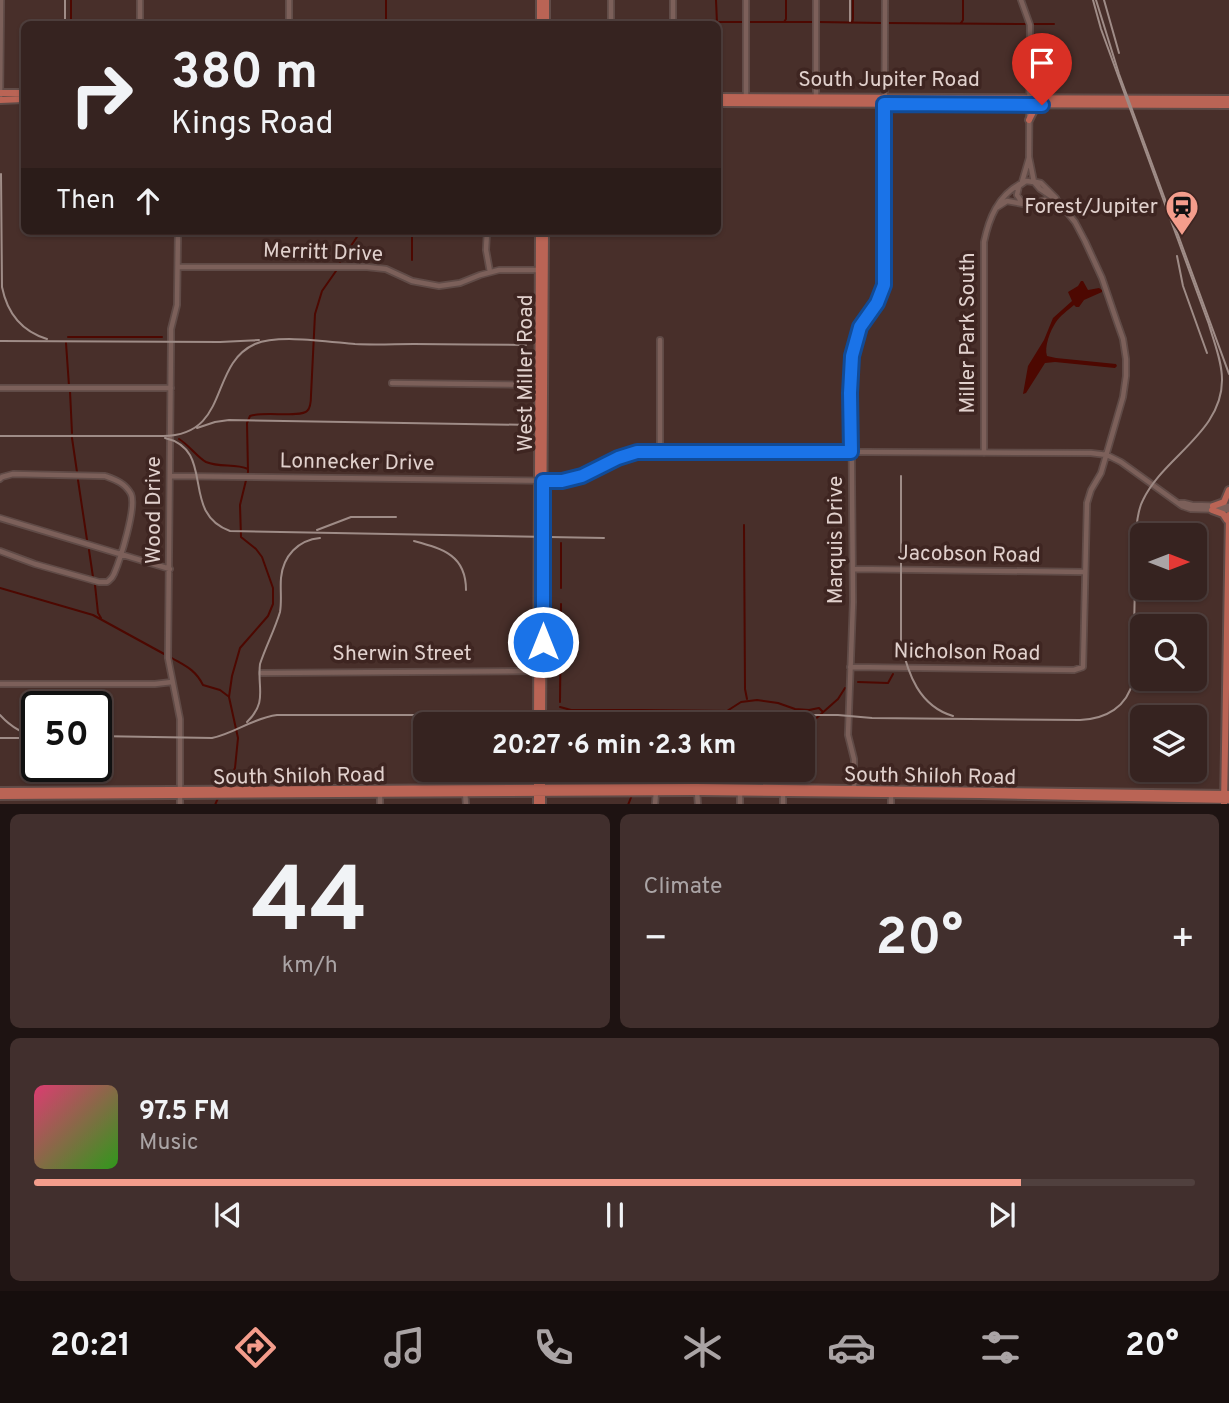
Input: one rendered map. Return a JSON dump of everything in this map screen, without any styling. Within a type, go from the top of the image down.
[{"type":"main road","points":[[540,0],[543,21]]},
{"type":"main road","points":[[543,21],[546,0]]},
{"type":"main road","points":[[0,93],[21,93]]},
{"type":"main road","name":"South Jupiter Road","points":[[721,97],[746,101]]},
{"type":"main road","points":[[0,100],[21,99]]},
{"type":"main road","name":"South Jupiter Road","points":[[721,103],[1173,102],[1229,99]]},
{"type":"main road","name":"South Jupiter Road","points":[[1029,102],[1042,105],[1088,102]]},
{"type":"main road","name":"South Jupiter Road","points":[[1173,102],[1229,105]]},
{"type":"main road","points":[[1029,120],[1034,110],[1042,105]]},
{"type":"main road","name":"West Miller Road","points":[[539,235],[542,271],[540,712]]},
{"type":"main road","name":"West Miller Road","points":[[542,271],[545,235]]},
{"type":"main road","points":[[1212,508],[1224,502],[1229,490]]},
{"type":"main road","points":[[1212,508],[1223,514],[1229,525]]},
{"type":"main road","points":[[1226,798],[1229,510]]},
{"type":"main road","name":"West Miller Road","points":[[538,712],[540,671]]},
{"type":"main road","points":[[540,782],[540,804]]},
{"type":"main road","name":"South Shiloh Road","points":[[0,790],[68,793],[783,790],[1226,798]]},
{"type":"main road","name":"South Shiloh Road","points":[[0,796],[24,793]]},
{"type":"street","points":[[0,100],[1,0]]},
{"type":"street","points":[[140,21],[141,0]]},
{"type":"street","points":[[289,0],[289,21]]},
{"type":"street","points":[[611,0],[611,21]]},
{"type":"street","points":[[673,0],[673,21]]},
{"type":"street","points":[[746,0],[746,101]]},
{"type":"street","points":[[816,0],[816,101]]},
{"type":"street","name":"Marquis Drive","points":[[854,791],[855,759],[848,735],[853,569],[850,393],[852,356],[860,327],[877,303],[884,285],[884,0]]},
{"type":"street","points":[[1021,0],[1030,25],[1029,157],[1034,182],[1058,201]]},
{"type":"street","points":[[1024,203],[1017,195],[1029,157]]},
{"type":"street","points":[[1021,183],[1041,183],[1075,222],[1091,253],[1123,339],[1126,359],[1125,384],[1107,455],[1088,499],[1086,572]]},
{"type":"street","name":"Miller Park South","points":[[984,453],[984,242],[995,208],[1021,183]]},
{"type":"street","points":[[1034,203],[1039,197],[1040,189]]},
{"type":"street","points":[[995,208],[1007,201],[1029,205],[1045,200],[1058,201]]},
{"type":"street","name":"Wood Drive","points":[[178,235],[177,305],[171,329],[168,658],[180,719],[180,804]]},
{"type":"street","points":[[487,235],[490,272]]},
{"type":"street","name":"Merritt Drive","points":[[178,267],[367,267],[386,269],[412,281],[439,286],[460,283],[499,270],[542,271]]},
{"type":"street","points":[[660,340],[660,451]]},
{"type":"street","points":[[391,383],[542,385]]},
{"type":"street","points":[[0,388],[171,388]]},
{"type":"street","name":"Lonnecker Drive","points":[[170,476],[570,480],[618,458],[637,452],[660,451],[1107,455]]},
{"type":"street","points":[[1107,455],[1130,468],[1168,498],[1191,509],[1229,510]]},
{"type":"street","points":[[0,479],[13,474],[105,476],[126,485],[132,496],[132,510],[120,554],[113,577],[107,582],[35,564],[0,551]]},
{"type":"street","points":[[0,518],[170,569]]},
{"type":"street","name":"Jacobson Road","points":[[853,569],[1086,572]]},
{"type":"street","name":"Nicholson Road","points":[[850,667],[1074,670],[1083,667],[1086,572]]},
{"type":"street","name":"Sherwin Street","points":[[262,673],[540,671]]},
{"type":"street","points":[[0,684],[172,682]]},
{"type":"street","points":[[655,804],[656,790]]},
{"type":"street","points":[[697,790],[698,804]]},
{"type":"street","points":[[740,790],[740,804]]},
{"type":"street","points":[[783,790],[783,804]]},
{"type":"street","points":[[380,791],[380,804]]},
{"type":"street","points":[[465,791],[466,804]]},
{"type":"street","points":[[891,791],[891,804]]},
{"type":"street","points":[[241,792],[241,804]]},
{"type":"street","points":[[980,792],[980,804]]},
{"type":"street","points":[[24,793],[24,804]]},
{"type":"street","points":[[68,793],[68,804]]},
{"type":"shaded area","points":[[1081,281],[1088,290],[1099,288],[1102,292],[1084,300],[1079,307],[1074,305],[1058,320],[1048,339],[1047,356],[1117,366],[1045,363],[1023,394],[1028,366],[1044,340],[1053,318],[1072,301],[1068,292]]},
{"type":"waterway","points":[[71,0],[71,21]]},
{"type":"waterway","points":[[386,0],[386,21]]},
{"type":"waterway","points":[[716,0],[717,21]]},
{"type":"waterway","points":[[784,22],[786,0]]},
{"type":"waterway","points":[[852,23],[853,0]]},
{"type":"waterway","points":[[961,23],[963,0]]},
{"type":"waterway","points":[[721,22],[744,22]]},
{"type":"waterway","points":[[748,22],[813,22]]},
{"type":"waterway","points":[[819,22],[882,23]]},
{"type":"waterway","points":[[887,23],[1026,24]]},
{"type":"waterway","points":[[1034,24],[1054,24]]},
{"type":"waterway","points":[[340,262],[358,235]]},
{"type":"waterway","points":[[412,235],[412,260]]},
{"type":"waterway","points":[[225,786],[235,768],[238,738],[229,697],[232,676],[240,648],[268,616],[273,604],[273,588],[262,557],[241,537],[240,505],[248,472],[247,423],[250,416],[297,414],[308,410],[311,401],[315,314],[322,291],[336,271]]},
{"type":"waterway","points":[[68,337],[162,337]]},
{"type":"waterway","points":[[66,343],[69,386]]},
{"type":"waterway","points":[[70,391],[72,433]]},
{"type":"waterway","points":[[72,438],[77,472]]},
{"type":"waterway","points":[[179,439],[206,462],[248,469]]},
{"type":"waterway","points":[[78,480],[87,540]]},
{"type":"waterway","points":[[744,525],[747,699]]},
{"type":"waterway","points":[[561,543],[561,588]]},
{"type":"waterway","points":[[89,550],[93,577]]},
{"type":"waterway","points":[[95,585],[101,618]]},
{"type":"waterway","points":[[0,588],[93,615],[166,655]]},
{"type":"waterway","points":[[560,702],[561,604]]},
{"type":"waterway","points":[[170,657],[193,671],[203,685],[220,690],[228,696]]},
{"type":"waterway","points":[[858,682],[888,683],[893,674]]},
{"type":"waterway","points":[[815,719],[838,699],[845,688]]},
{"type":"waterway","points":[[638,710],[727,711],[741,702],[757,700],[795,709],[819,708],[822,711]]},
{"type":"waterway","points":[[560,707],[571,710],[638,712]]},
{"type":"waterway","points":[[628,804],[632,795]]},
{"type":"waterway","points":[[215,804],[218,798]]},
{"type":"tram line","points":[[1096,0],[1119,74],[1229,374]]},
{"type":"railway","points":[[65,0],[65,21]]},
{"type":"railway","points":[[850,0],[850,21]]},
{"type":"railway","points":[[1093,0],[1101,29],[1211,330]]},
{"type":"railway","points":[[1104,0],[1119,53]]},
{"type":"railway","points":[[1,174],[4,296],[7,305],[23,326],[47,339]]},
{"type":"railway","points":[[1177,256],[1183,286],[1207,353]]},
{"type":"railway","points":[[112,736],[212,738],[277,715],[838,715],[872,718],[1080,720],[1107,714],[1126,698],[1133,681],[1136,531],[1141,504],[1164,470],[1203,429],[1220,398],[1221,365],[1208,321]]},
{"type":"railway","points":[[0,436],[163,436],[185,433],[199,424],[210,412],[230,367],[240,354],[265,341],[290,339],[362,344],[526,345]]},
{"type":"railway","points":[[0,341],[259,340]]},
{"type":"railway","points":[[197,428],[229,420],[532,425]]},
{"type":"railway","points":[[165,438],[181,445],[190,455],[206,511],[215,522],[230,531],[604,538]]},
{"type":"railway","points":[[901,476],[901,643],[907,666],[923,697],[941,711],[953,716]]},
{"type":"railway","points":[[317,530],[351,517],[396,517]]},
{"type":"railway","points":[[247,722],[260,701],[260,664],[280,612],[282,570],[293,550],[305,542],[320,538]]},
{"type":"railway","points":[[414,541],[451,555],[462,569],[466,590]]},
{"type":"railway","points":[[0,715],[21,731]]},
{"type":"railway","points":[[0,738],[21,738]]},
{"type":"place","name":"Forest/Jupiter","points":[[1182,237]]},
{"type":"route","points":[[543,642],[543,481],[570,480],[637,452],[851,452],[852,356],[860,327],[877,303],[884,285],[884,104],[1042,105]]}]
